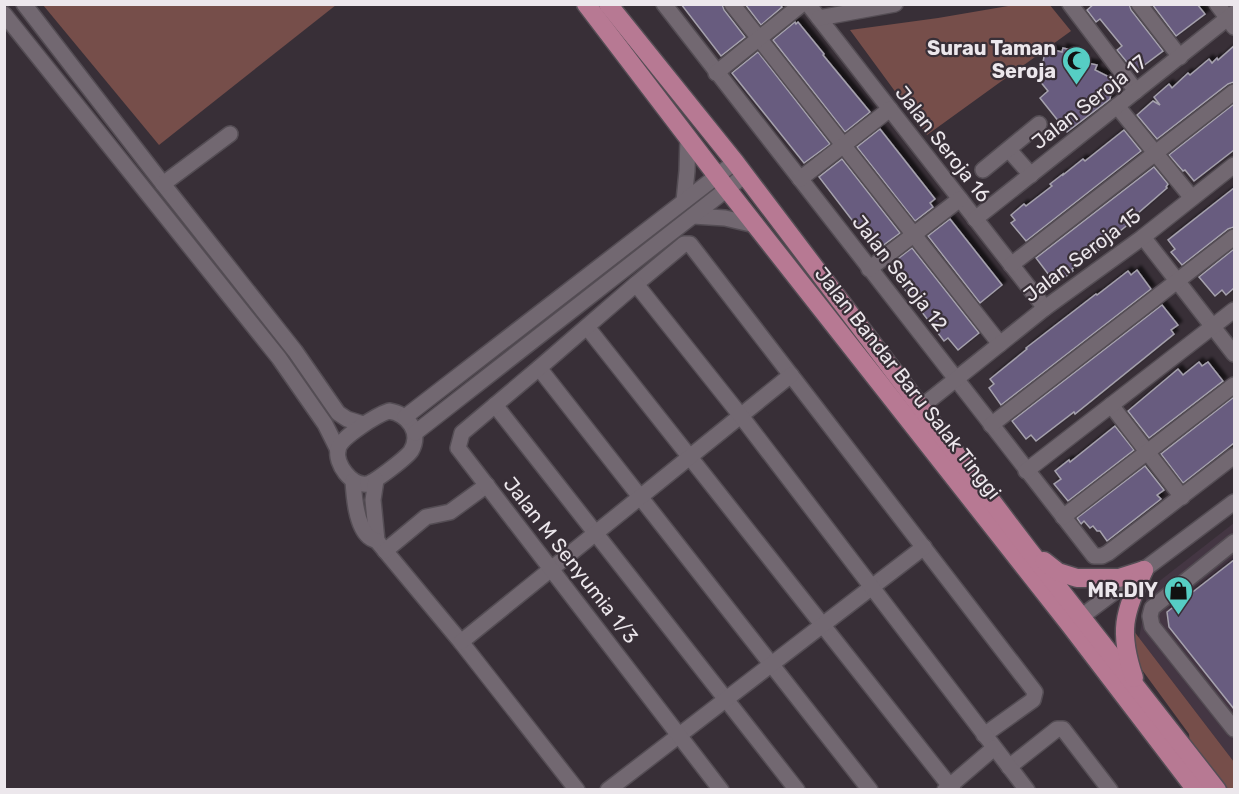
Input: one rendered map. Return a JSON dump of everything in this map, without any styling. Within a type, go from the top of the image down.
[{"type":"main road","name":"Jalan Bandar Baru Salak Tinggi","points":[[586,4],[755,225],[1076,621],[1137,688],[1217,789]]},
{"type":"main road","name":"Jalan Bandar Baru Salak Tinggi","points":[[608,4],[740,169],[1028,549],[1076,621],[1196,789]]},
{"type":"main road","points":[[1028,549],[1058,572],[1077,578],[1119,578],[1144,570]]},
{"type":"main road","points":[[1137,688],[1129,664],[1124,629],[1131,598],[1144,570]]},
{"type":"street","points":[[24,4],[295,351],[338,413],[346,419],[363,424]]},
{"type":"street","name":"Jalan Seroja 12","points":[[664,4],[1094,556],[1108,553],[1182,497]]},
{"type":"street","points":[[732,4],[999,345]]},
{"type":"street","points":[[717,72],[802,4]]},
{"type":"street","name":"Jalan Seroja 16","points":[[808,4],[1045,308]]},
{"type":"street","points":[[819,18],[895,4]]},
{"type":"street","points":[[1139,4],[1180,57]]},
{"type":"street","points":[[1217,4],[1232,19]]},
{"type":"street","points":[[1075,6],[1136,91]]},
{"type":"street","points":[[4,14],[279,358],[325,424],[338,450],[340,463],[345,473],[360,484],[369,484],[376,480],[410,453],[415,433],[405,417],[397,412],[389,411],[363,424],[342,442],[338,450]]},
{"type":"street","name":"Jalan Seroja 17","points":[[975,219],[1136,91],[1232,19]]},
{"type":"street","points":[[1011,265],[1234,92]]},
{"type":"street","points":[[1118,106],[1192,198]]},
{"type":"street","points":[[800,179],[890,109]]},
{"type":"street","points":[[983,171],[1039,124]]},
{"type":"street","points":[[163,184],[230,134]]},
{"type":"street","points":[[684,201],[688,137]]},
{"type":"street","points":[[1009,150],[1031,175]]},
{"type":"street","name":"Jalan Seroja 15","points":[[921,407],[1045,308],[1143,237],[1234,165]]},
{"type":"street","points":[[415,433],[693,216],[722,183],[740,169]]},
{"type":"street","points":[[405,417],[684,201],[722,183]]},
{"type":"street","points":[[869,269],[960,199]]},
{"type":"street","points":[[693,216],[725,218],[755,225]]},
{"type":"street","points":[[1143,237],[1234,354]]},
{"type":"street","points":[[991,425],[1234,237]]},
{"type":"street","name":"Jalan M Senyumia 1/3","points":[[721,789],[458,448],[462,433],[684,244],[690,244],[791,375]]},
{"type":"street","points":[[636,284],[741,416],[1026,789]]},
{"type":"street","points":[[1026,471],[1234,310]]},
{"type":"street","points":[[587,327],[949,788],[994,748]]},
{"type":"street","points":[[539,368],[870,789]]},
{"type":"street","points":[[461,642],[791,375],[1035,692],[1033,700],[984,735]]},
{"type":"street","points":[[1063,518],[1234,385]]},
{"type":"street","points":[[495,405],[797,789]]},
{"type":"street","points":[[1111,405],[1182,497],[1234,456]]},
{"type":"street","points":[[376,480],[373,500],[381,546]]},
{"type":"street","points":[[353,481],[354,502],[361,525],[368,536],[381,546],[461,642],[577,789]]},
{"type":"street","points":[[381,546],[426,517],[450,512],[487,485]]},
{"type":"street","points":[[1076,621],[1144,570],[1232,510]]},
{"type":"street","points":[[1232,719],[1152,626],[1150,616],[1152,608],[1234,542]]},
{"type":"street","points":[[608,789],[924,547]]},
{"type":"street","points":[[1009,767],[1057,729],[1063,729],[1110,789]]},
{"type":"shaded area","points":[[1049,4],[1071,31],[927,135],[850,30],[1014,5]]},
{"type":"shaded area","points":[[43,5],[336,5],[159,145]]},
{"type":"shaded area","points":[[1234,523],[1234,762],[1139,638],[1148,590]]},
{"type":"shaded area","points":[[1130,626],[1234,762],[1234,789],[1226,789],[1190,745],[1189,734],[1137,663]]},
{"type":"building","points":[[681,4],[722,4],[745,37],[721,56]]},
{"type":"building","points":[[745,4],[780,4],[782,7],[761,25]]},
{"type":"building","points":[[1094,4],[1129,4],[1131,10],[1163,51],[1135,72],[1117,50],[1122,46],[1100,19],[1096,22],[1087,10]]},
{"type":"building","points":[[1152,4],[1197,4],[1205,14],[1176,36]]},
{"type":"building","points":[[795,22],[796,24],[798,22],[870,112],[845,132],[773,40]]},
{"type":"building","points":[[1234,46],[1234,82],[1228,84],[1157,139],[1137,115],[1153,101],[1160,105],[1154,97],[1169,84],[1172,88],[1188,73],[1190,75],[1209,59],[1212,63],[1217,58],[1218,60]]},
{"type":"building","name":"Surau Taman Seroja","points":[[1046,48],[1062,52],[1063,48],[1075,51],[1075,54],[1084,56],[1083,62],[1097,65],[1095,70],[1113,79],[1110,99],[1067,132],[1040,98],[1048,91],[1039,80]]},
{"type":"building","points":[[758,52],[830,144],[804,163],[732,73]]},
{"type":"building","points":[[1234,104],[1234,150],[1194,181],[1169,155]]},
{"type":"building","points":[[880,129],[935,199],[930,203],[933,207],[915,221],[857,147]]},
{"type":"building","points":[[1124,130],[1141,151],[1026,241],[1011,223],[1015,220],[1011,215],[1024,204],[1026,206],[1052,186],[1050,184],[1083,159],[1085,161]]},
{"type":"building","points":[[842,159],[900,233],[878,249],[875,250],[819,177]]},
{"type":"building","points":[[1154,167],[1168,184],[1167,188],[1111,240],[1099,250],[1097,248],[1072,269],[1073,271],[1060,281],[1056,277],[1052,279],[1036,258]]},
{"type":"building","points":[[1234,188],[1234,227],[1228,229],[1182,265],[1171,252],[1175,249],[1168,240]]},
{"type":"building","points":[[950,219],[1002,285],[980,303],[928,236]]},
{"type":"building","points":[[912,248],[979,333],[958,350],[948,338],[944,341],[889,269],[891,264]]},
{"type":"building","points":[[1234,249],[1234,288],[1226,295],[1222,290],[1215,296],[1199,277]]},
{"type":"building","points":[[1137,270],[1151,289],[1001,405],[989,388],[994,384],[990,379],[1096,294],[1128,271],[1131,275]]},
{"type":"building","points":[[1162,305],[1178,325],[1171,330],[1174,334],[1075,414],[1074,412],[1036,441],[1031,435],[1026,439],[1012,421]]},
{"type":"building","points":[[1199,362],[1202,366],[1208,362],[1223,381],[1149,438],[1128,411],[1178,369],[1183,375]]},
{"type":"building","points":[[1234,397],[1234,443],[1183,483],[1161,454]]},
{"type":"building","points":[[1115,426],[1134,450],[1068,501],[1054,484],[1061,479],[1055,471],[1069,460],[1070,462]]},
{"type":"building","points":[[1145,466],[1164,490],[1157,495],[1161,499],[1107,541],[1093,526],[1090,528],[1084,521],[1081,524],[1077,518]]},
{"type":"building","points":[[1234,560],[1234,709],[1169,627],[1167,612]]},
{"type":"place","name":"Surau Taman Seroja","points":[[1077,86]]},
{"type":"place","name":"MR.DIY","points":[[1179,616]]}]
